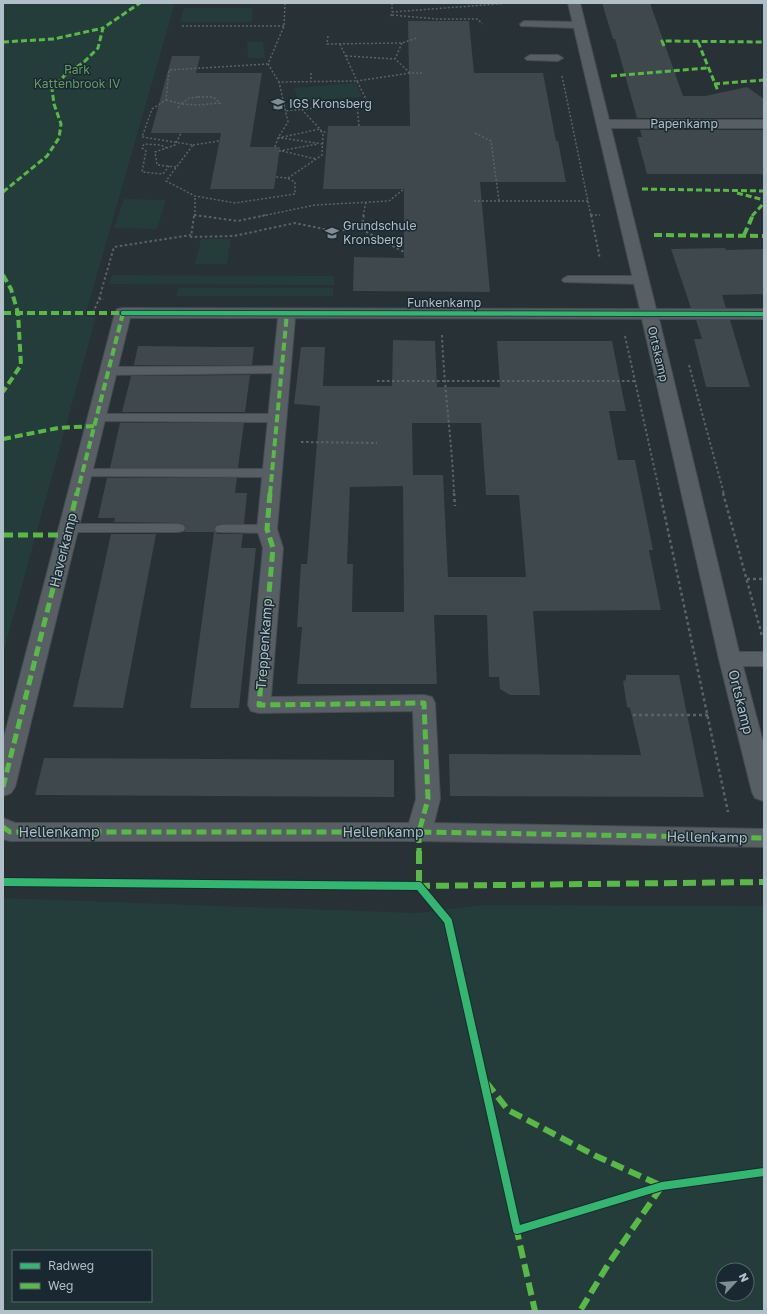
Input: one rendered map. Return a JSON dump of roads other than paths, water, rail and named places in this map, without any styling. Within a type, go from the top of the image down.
[{"type":"street","name":"Ortskamp","points":[[574,3],[730,659],[764,792]]},
{"type":"street","name":"Papenkamp","points":[[603,124],[764,124]]},
{"type":"street","name":"Funkenkamp","points":[[123,313],[764,314]]},
{"type":"street","name":"Haverkamp","points":[[3,787],[123,313]]},
{"type":"street","name":"Treppenkamp","points":[[287,313],[276,418],[267,529],[273,548],[259,705],[424,703],[428,799],[419,832]]},
{"type":"street","name":"Ortskamp","points":[[730,659],[764,659]]},
{"type":"street","name":"Hellenkamp","points":[[3,827],[10,832],[419,832],[764,838]]},
{"type":"lane","points":[[524,24],[578,24]]},
{"type":"lane","points":[[530,58],[558,58]]},
{"type":"lane","points":[[568,280],[641,280]]},
{"type":"lane","points":[[108,371],[281,370]]},
{"type":"lane","points":[[96,418],[276,418]]},
{"type":"lane","points":[[82,473],[272,473]]},
{"type":"lane","points":[[68,528],[178,528]]},
{"type":"lane","points":[[222,528],[267,529]]},
{"type":"place","name":"IGS Kronsberg","points":[[278,104]]},
{"type":"place","name":"Grundschule Kronsberg","points":[[332,233]]},
{"type":"park label","name":"Park Kattenbrook IV","points":[[77,77]]}]
